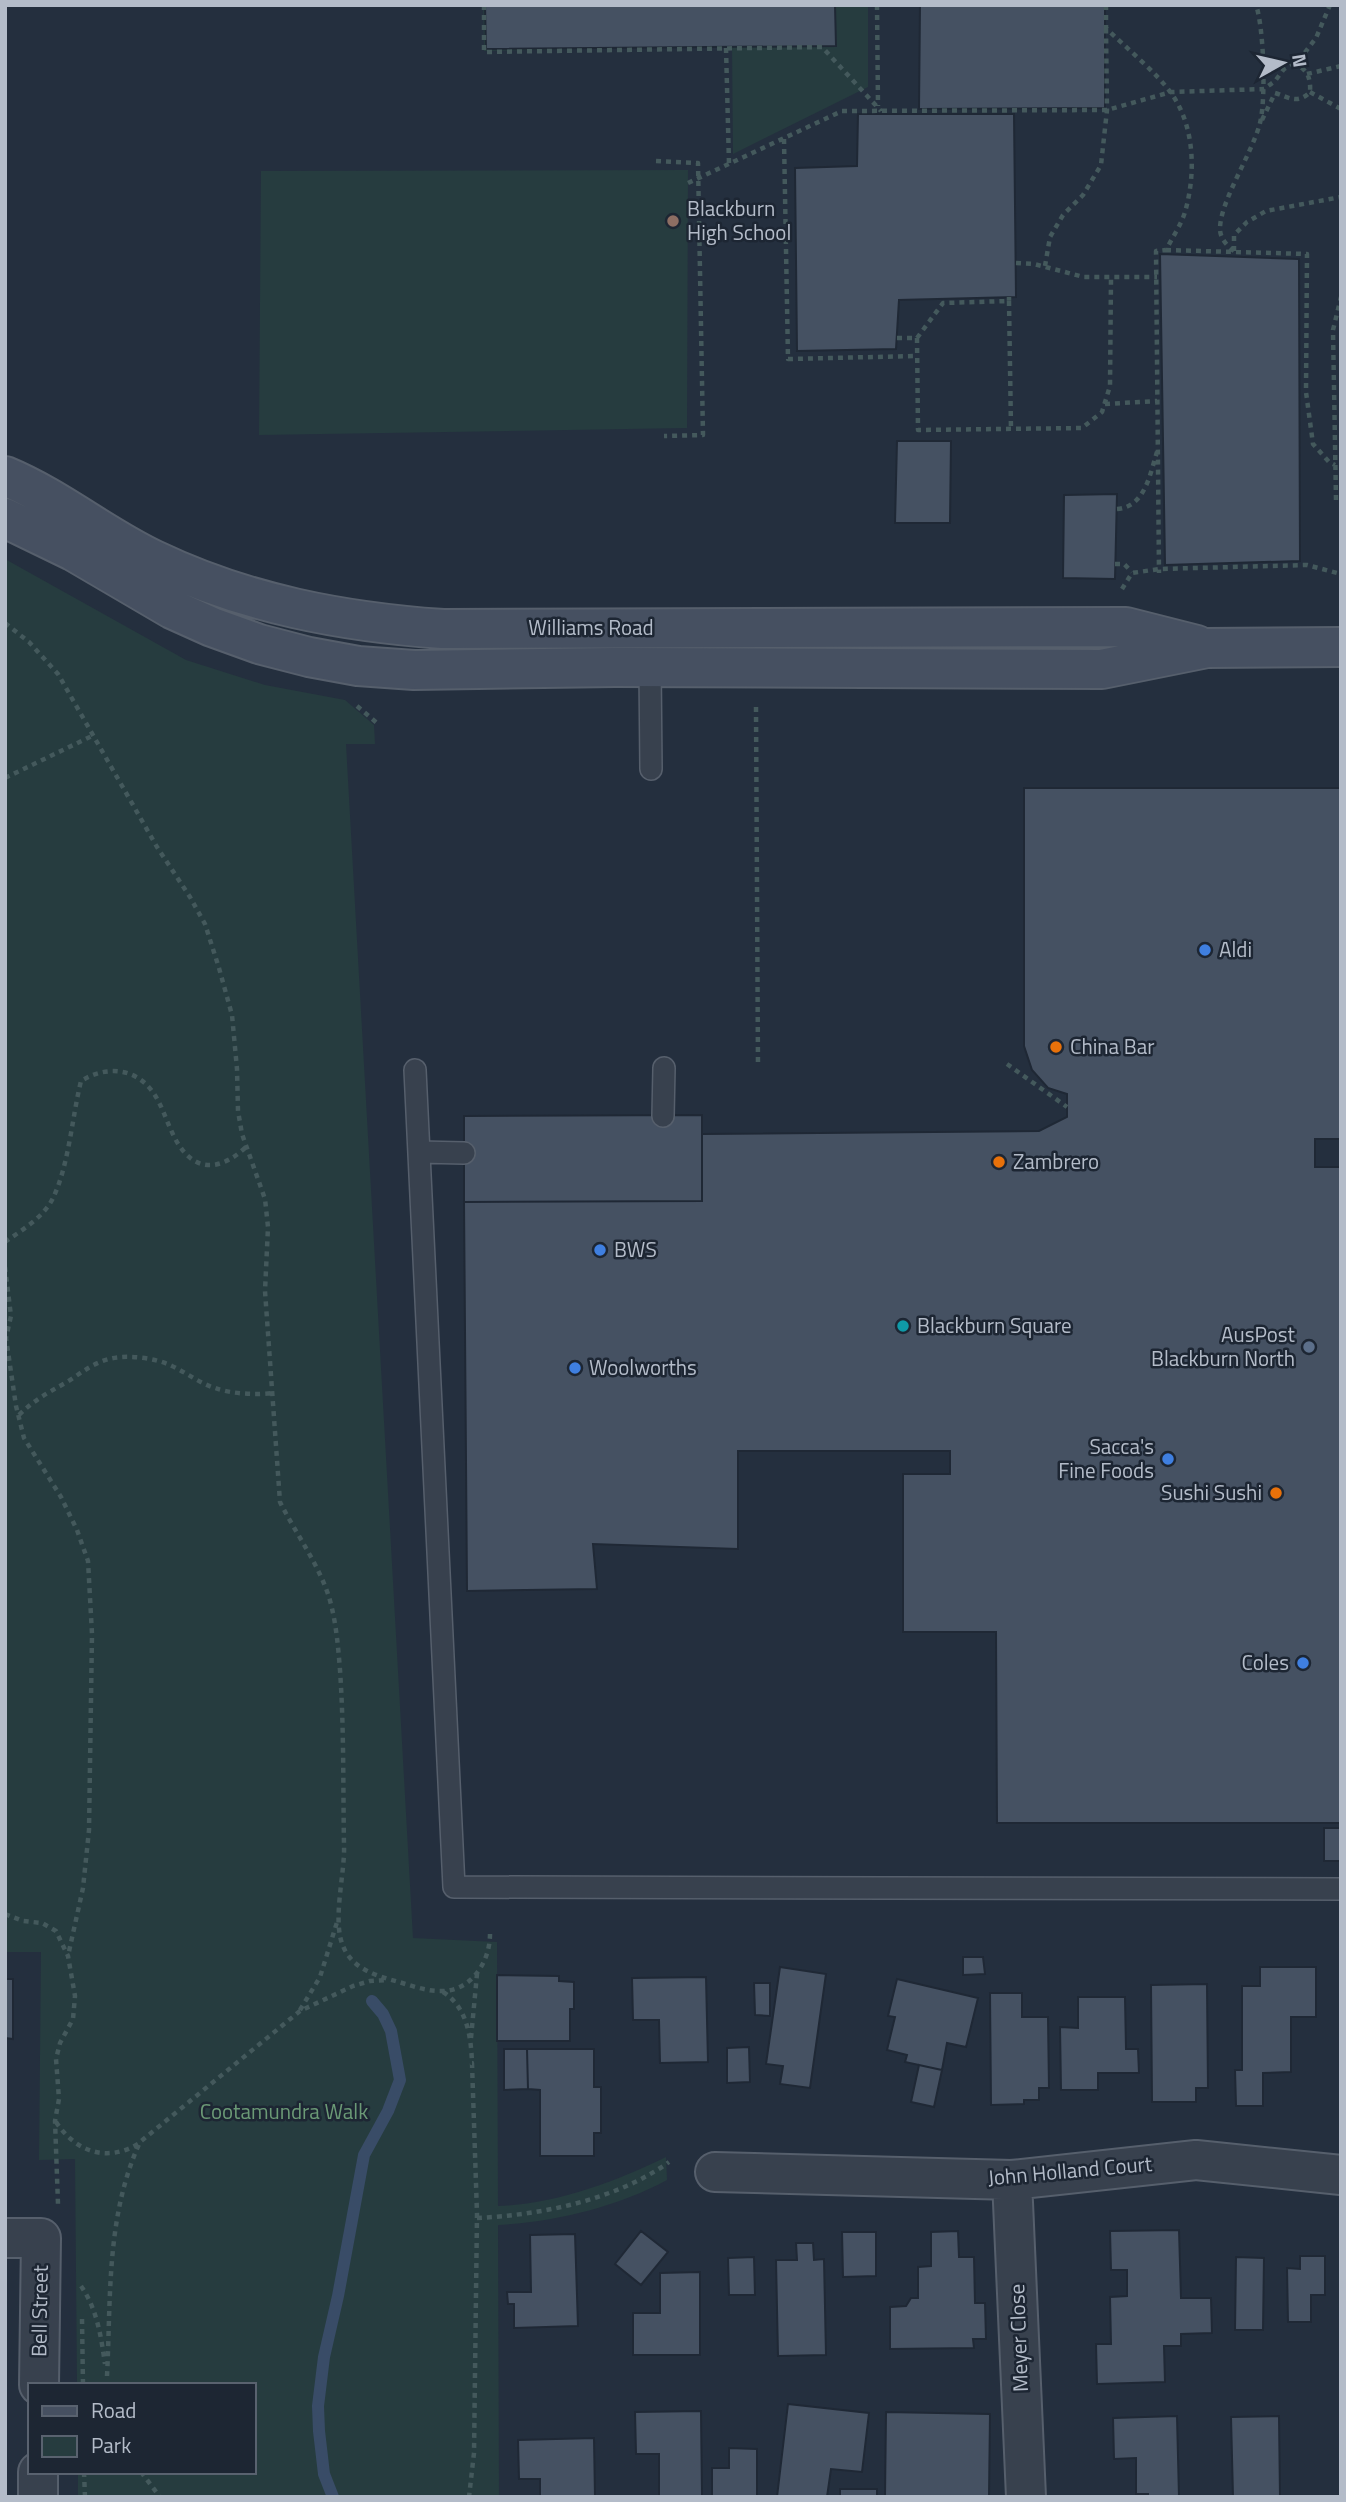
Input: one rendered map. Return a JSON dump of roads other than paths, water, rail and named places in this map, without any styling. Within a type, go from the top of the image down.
[{"type":"main road","name":"Williams Road","points":[[5,476],[153,560],[213,585],[282,607],[337,618],[443,629],[1126,627],[1207,648]]},
{"type":"main road","name":"Williams Road","points":[[5,518],[73,551],[182,614],[259,644],[358,666],[414,670],[650,667],[1102,669],[1207,648],[1341,646]]},
{"type":"main road","points":[[839,626],[840,668]]},
{"type":"main road","points":[[1002,668],[1003,626]]},
{"type":"main road","points":[[650,667],[700,628]]},
{"type":"street","name":"John Holland Court","points":[[715,2172],[1012,2180],[1196,2160],[1341,2175]]},
{"type":"street","name":"Meyer Close","points":[[1012,2180],[1026,2497]]},
{"type":"street","name":"Bell Street","points":[[35,2230],[39,2383]]},
{"type":"street","points":[[38,2474],[38,2497]]},
{"type":"lane","points":[[650,667],[651,769]]},
{"type":"lane","points":[[663,1115],[664,1068]]},
{"type":"lane","points":[[415,1070],[454,1887],[1341,1889]]},
{"type":"lane","points":[[419,1152],[464,1153]]},
{"type":"waterway","points":[[333,2497],[324,2474],[319,2431],[318,2406],[324,2357],[364,2155],[388,2111],[400,2080],[391,2031],[383,2014],[372,2001]]},
{"type":"place","name":"Blackburn High School","points":[[673,221]]},
{"type":"place","name":"Aldi","points":[[1205,950]]},
{"type":"place","name":"China Bar","points":[[1056,1047]]},
{"type":"place","name":"Zambrero","points":[[999,1162]]},
{"type":"place","name":"BWS","points":[[600,1250]]},
{"type":"place","name":"Blackburn Square","points":[[903,1326]]},
{"type":"place","name":"AusPost Blackburn North","points":[[1309,1347]]},
{"type":"place","name":"Woolworths","points":[[575,1368]]},
{"type":"place","name":"Sacca's Fine Foods","points":[[1168,1459]]},
{"type":"place","name":"Sushi Sushi","points":[[1276,1493]]},
{"type":"place","name":"Coles","points":[[1303,1663]]},
{"type":"park label","name":"Cootamundra Walk","points":[[284,2112]]}]
